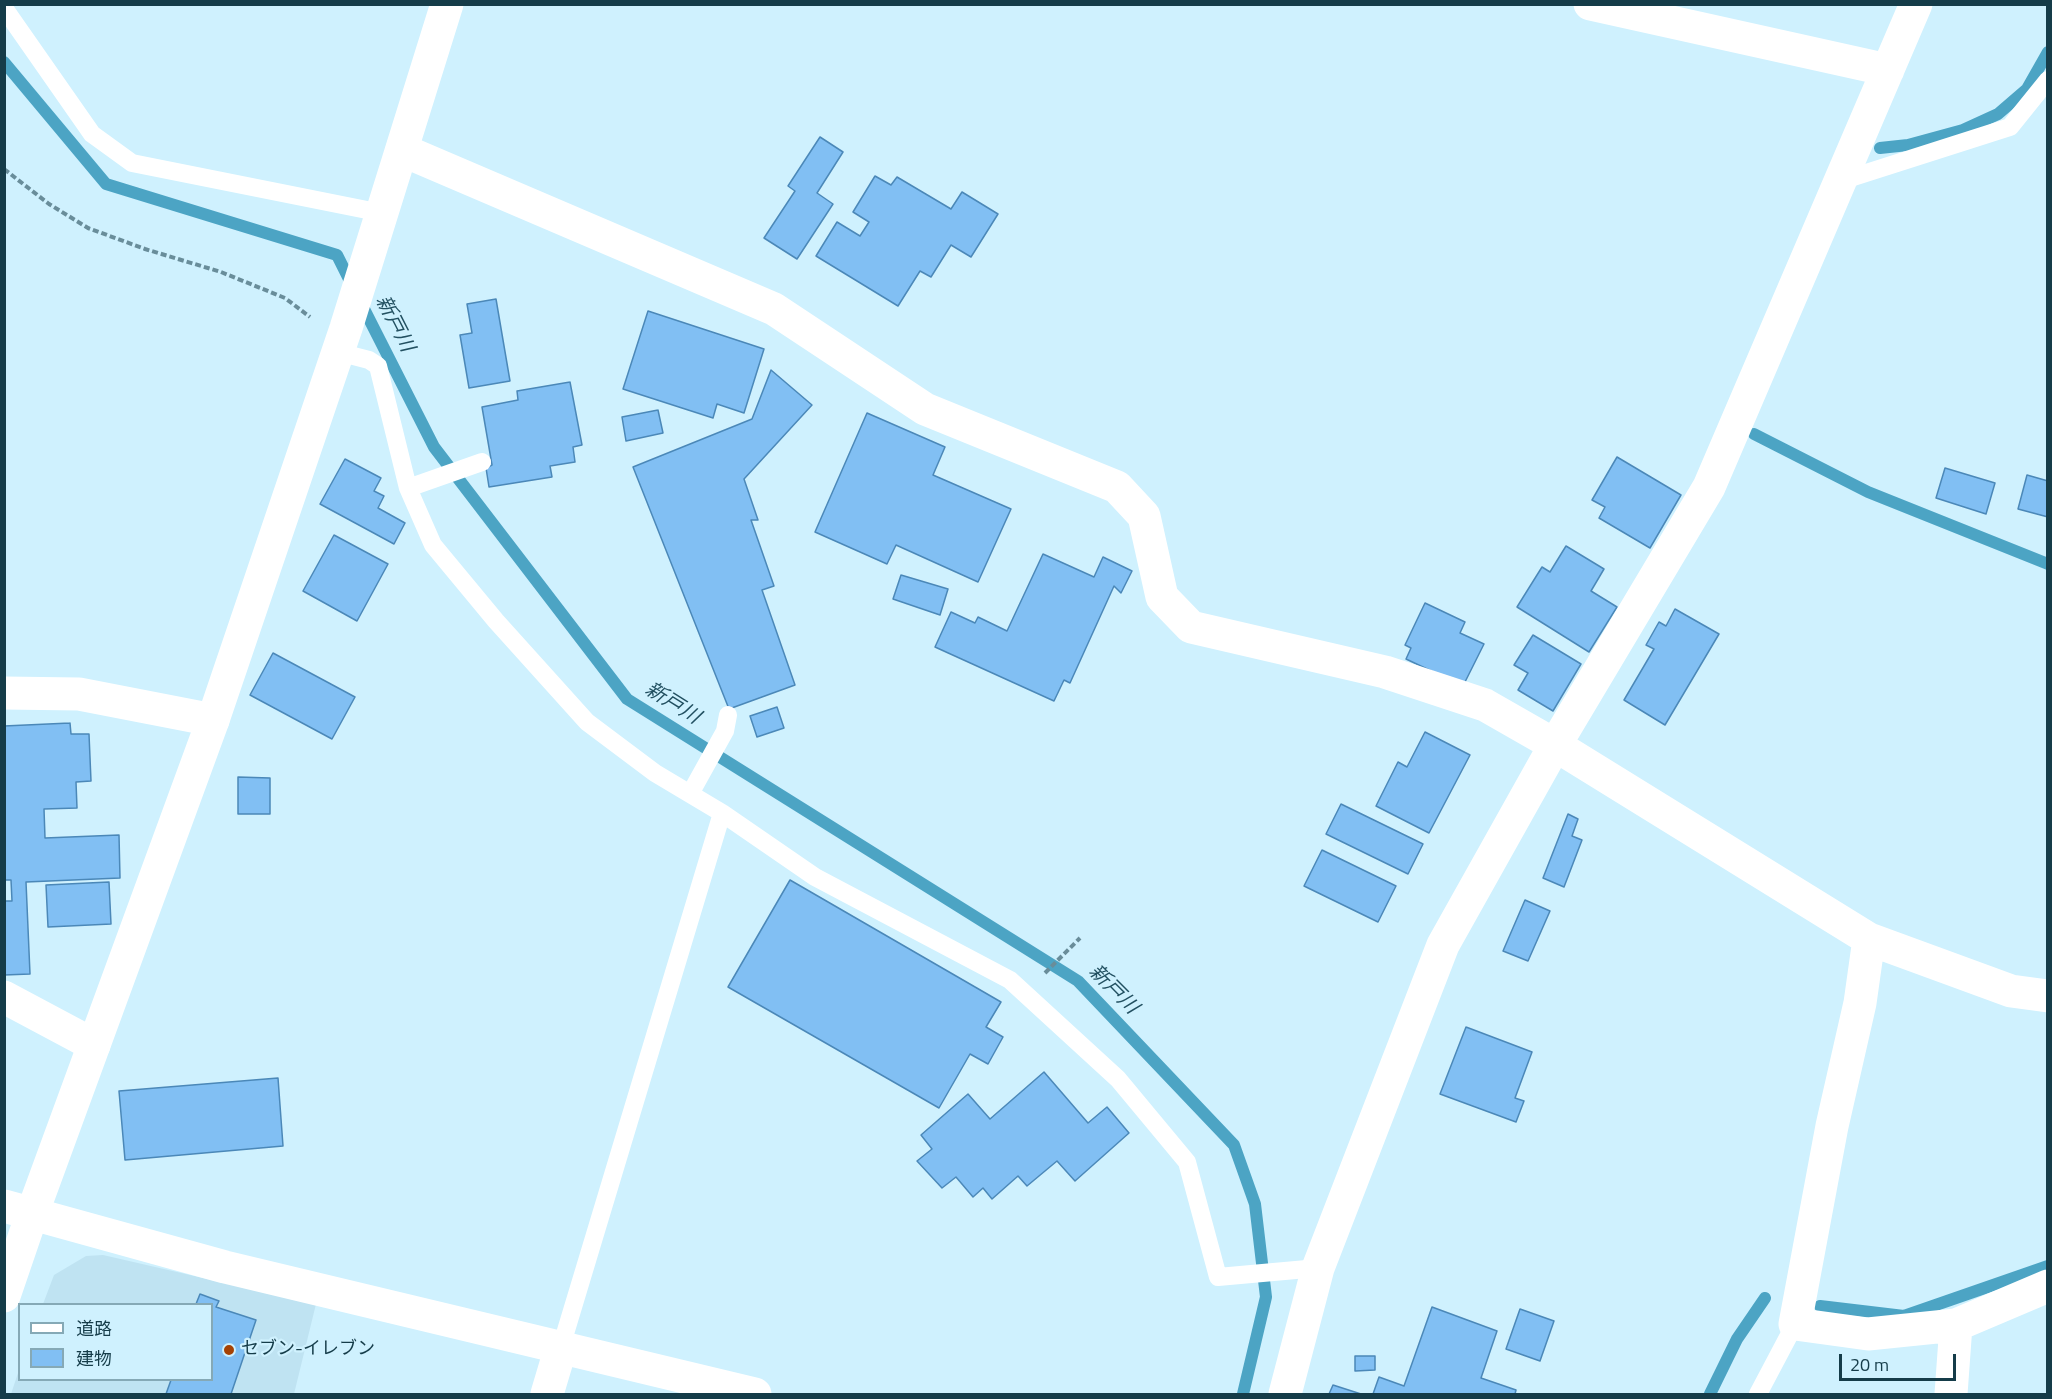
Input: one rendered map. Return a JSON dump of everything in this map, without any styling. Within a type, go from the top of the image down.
[{"type":"street","points":[[4,1296],[18,1210],[94,1045],[213,720],[342,341],[447,4]]},
{"type":"street","points":[[1590,4],[1888,70]]},
{"type":"street","points":[[1285,1395],[1307,1270],[1443,945],[1555,745],[1709,487],[1916,4]]},
{"type":"street","points":[[402,150],[774,309],[925,409],[1118,488],[1144,516],[1162,597],[1191,627],[1385,672],[1485,705],[1555,745],[1869,939],[2011,991],[2048,996]]},
{"type":"street","points":[[4,693],[79,694],[213,720]]},
{"type":"street","points":[[1869,939],[1860,1003],[1832,1126],[1795,1324],[1868,1334],[1956,1324],[2048,1286]]},
{"type":"street","points":[[4,997],[94,1045]]},
{"type":"street","points":[[18,1210],[225,1267],[755,1395]]},
{"type":"street","points":[[1950,1395],[1956,1324]]},
{"type":"street","points":[[547,1395],[561,1347]]},
{"type":"lane","points":[[4,8],[92,134],[132,163],[382,213]]},
{"type":"lane","points":[[1841,181],[2010,127],[2048,80]]},
{"type":"lane","points":[[342,341],[378,366],[408,488],[433,545],[496,621],[587,722],[655,773],[722,813],[815,877],[1010,981],[1017,987],[1118,1079],[1187,1162],[1218,1277],[1307,1270]]},
{"type":"lane","points":[[408,488],[480,462]]},
{"type":"lane","points":[[690,794],[709,763],[726,723]]},
{"type":"lane","points":[[561,1347],[722,813]]},
{"type":"lane","points":[[1758,1395],[1795,1324]]},
{"type":"path","points":[[4,169],[49,204],[88,228],[221,272],[285,298],[342,341]]},
{"type":"path","points":[[1042,976],[1080,938]]},
{"type":"shaded area","points":[[103,1255],[316,1304],[294,1394],[11,1394],[18,1373],[18,1381],[213,1381],[213,1303],[43,1303],[54,1275],[86,1256]]},
{"type":"building","points":[[820,137],[843,152],[817,193],[833,204],[797,259],[764,238],[795,191],[788,186]]},
{"type":"building","points":[[875,176],[891,185],[897,177],[951,209],[962,192],[998,214],[971,257],[951,245],[931,277],[920,271],[898,306],[816,256],[837,222],[860,236],[869,222],[853,212]]},
{"type":"building","points":[[496,299],[510,381],[469,388],[460,335],[472,333],[467,304]]},
{"type":"building","points":[[648,311],[764,349],[744,413],[717,404],[713,418],[623,389]]},
{"type":"building","points":[[771,370],[812,405],[744,479],[758,520],[751,520],[774,586],[762,590],[795,685],[729,709],[633,467],[752,419]]},
{"type":"building","points":[[570,382],[582,445],[573,447],[575,462],[550,466],[552,477],[489,487],[486,468],[492,465],[482,407],[518,400],[517,391]]},
{"type":"building","points":[[658,410],[663,433],[626,441],[622,417]]},
{"type":"building","points":[[867,413],[945,447],[933,475],[1011,509],[978,582],[896,545],[887,564],[815,532]]},
{"type":"building","points":[[1617,457],[1681,495],[1650,548],[1599,518],[1605,507],[1592,500]]},
{"type":"building","points":[[345,459],[381,478],[374,491],[384,496],[378,508],[405,523],[394,544],[320,504]]},
{"type":"building","points":[[1945,468],[1995,483],[1986,514],[1936,498]]},
{"type":"building","points":[[2027,475],[2048,481],[2048,517],[2018,509]]},
{"type":"building","points":[[334,535],[388,564],[357,621],[303,591]]},
{"type":"building","points":[[1566,546],[1604,569],[1591,591],[1617,607],[1589,652],[1517,607],[1542,567],[1550,572]]},
{"type":"building","points":[[1043,554],[1094,577],[1103,557],[1132,571],[1121,593],[1114,586],[1070,683],[1064,680],[1054,701],[935,647],[951,612],[975,623],[978,617],[1007,631]]},
{"type":"building","points":[[901,575],[948,589],[940,615],[893,599]]},
{"type":"building","points":[[1425,603],[1465,622],[1460,633],[1484,644],[1463,686],[1406,659],[1411,648],[1405,645]]},
{"type":"building","points":[[1675,609],[1719,634],[1665,725],[1624,700],[1654,649],[1646,645],[1659,622],[1666,626]]},
{"type":"building","points":[[1533,635],[1581,664],[1553,711],[1518,690],[1528,673],[1514,665]]},
{"type":"building","points":[[273,653],[355,697],[332,739],[250,695]]},
{"type":"building","points":[[777,707],[784,728],[757,737],[750,716]]},
{"type":"building","points":[[70,723],[71,734],[89,734],[91,781],[76,782],[77,808],[44,809],[45,838],[119,835],[120,878],[26,882],[30,974],[4,975],[4,901],[12,901],[11,880],[4,880],[4,726]]},
{"type":"building","points":[[1425,732],[1470,755],[1429,833],[1376,806],[1398,762],[1407,767]]},
{"type":"building","points":[[238,777],[270,778],[270,814],[238,814]]},
{"type":"building","points":[[1341,804],[1423,844],[1408,874],[1326,834]]},
{"type":"building","points":[[1568,814],[1578,819],[1572,836],[1582,840],[1564,887],[1543,878]]},
{"type":"building","points":[[1322,850],[1396,886],[1378,922],[1304,886]]},
{"type":"building","points":[[790,880],[1001,1002],[986,1027],[1003,1037],[988,1064],[970,1054],[939,1108],[728,987]]},
{"type":"building","points":[[109,882],[111,924],[48,927],[46,885]]},
{"type":"building","points":[[1525,900],[1550,911],[1528,961],[1503,951]]},
{"type":"building","points":[[1466,1027],[1532,1052],[1515,1098],[1524,1101],[1516,1122],[1440,1094]]},
{"type":"building","points":[[1044,1072],[1088,1123],[1107,1107],[1129,1133],[1075,1181],[1057,1161],[1027,1186],[1018,1176],[992,1199],[983,1188],[973,1197],[956,1177],[942,1188],[917,1161],[932,1149],[921,1135],[968,1094],[990,1119]]},
{"type":"building","points":[[278,1078],[283,1146],[125,1160],[119,1091]]},
{"type":"building","name":"セブン-イレブン","points":[[200,1294],[219,1301],[216,1307],[256,1320],[231,1394],[166,1394],[171,1381],[213,1381],[213,1303],[196,1303]]},
{"type":"building","points":[[1432,1307],[1497,1331],[1481,1378],[1516,1390],[1515,1394],[1373,1394],[1379,1377],[1404,1386]]},
{"type":"building","points":[[1520,1309],[1554,1321],[1540,1361],[1506,1349]]},
{"type":"building","points":[[1355,1356],[1375,1356],[1375,1370],[1355,1371]]},
{"type":"building","points":[[1333,1385],[1361,1394],[1329,1394]]},
{"type":"waterway","points":[[1880,148],[1908,145],[1963,130],[1998,114],[2027,89],[2048,52]]},
{"type":"waterway","name":"新戸川","points":[[4,62],[106,184],[337,255],[352,285]]},
{"type":"waterway","name":"新戸川","points":[[360,301],[434,447],[627,699],[1078,981],[1234,1145],[1255,1204],[1266,1297],[1243,1394]]},
{"type":"waterway","points":[[1754,434],[1868,492],[2048,564]]},
{"type":"waterway","points":[[1820,1306],[1904,1316],[2048,1266]]},
{"type":"waterway","points":[[1710,1394],[1737,1339],[1765,1298]]},
{"type":"place","name":"セブン-イレブン","points":[[229,1350]]}]
